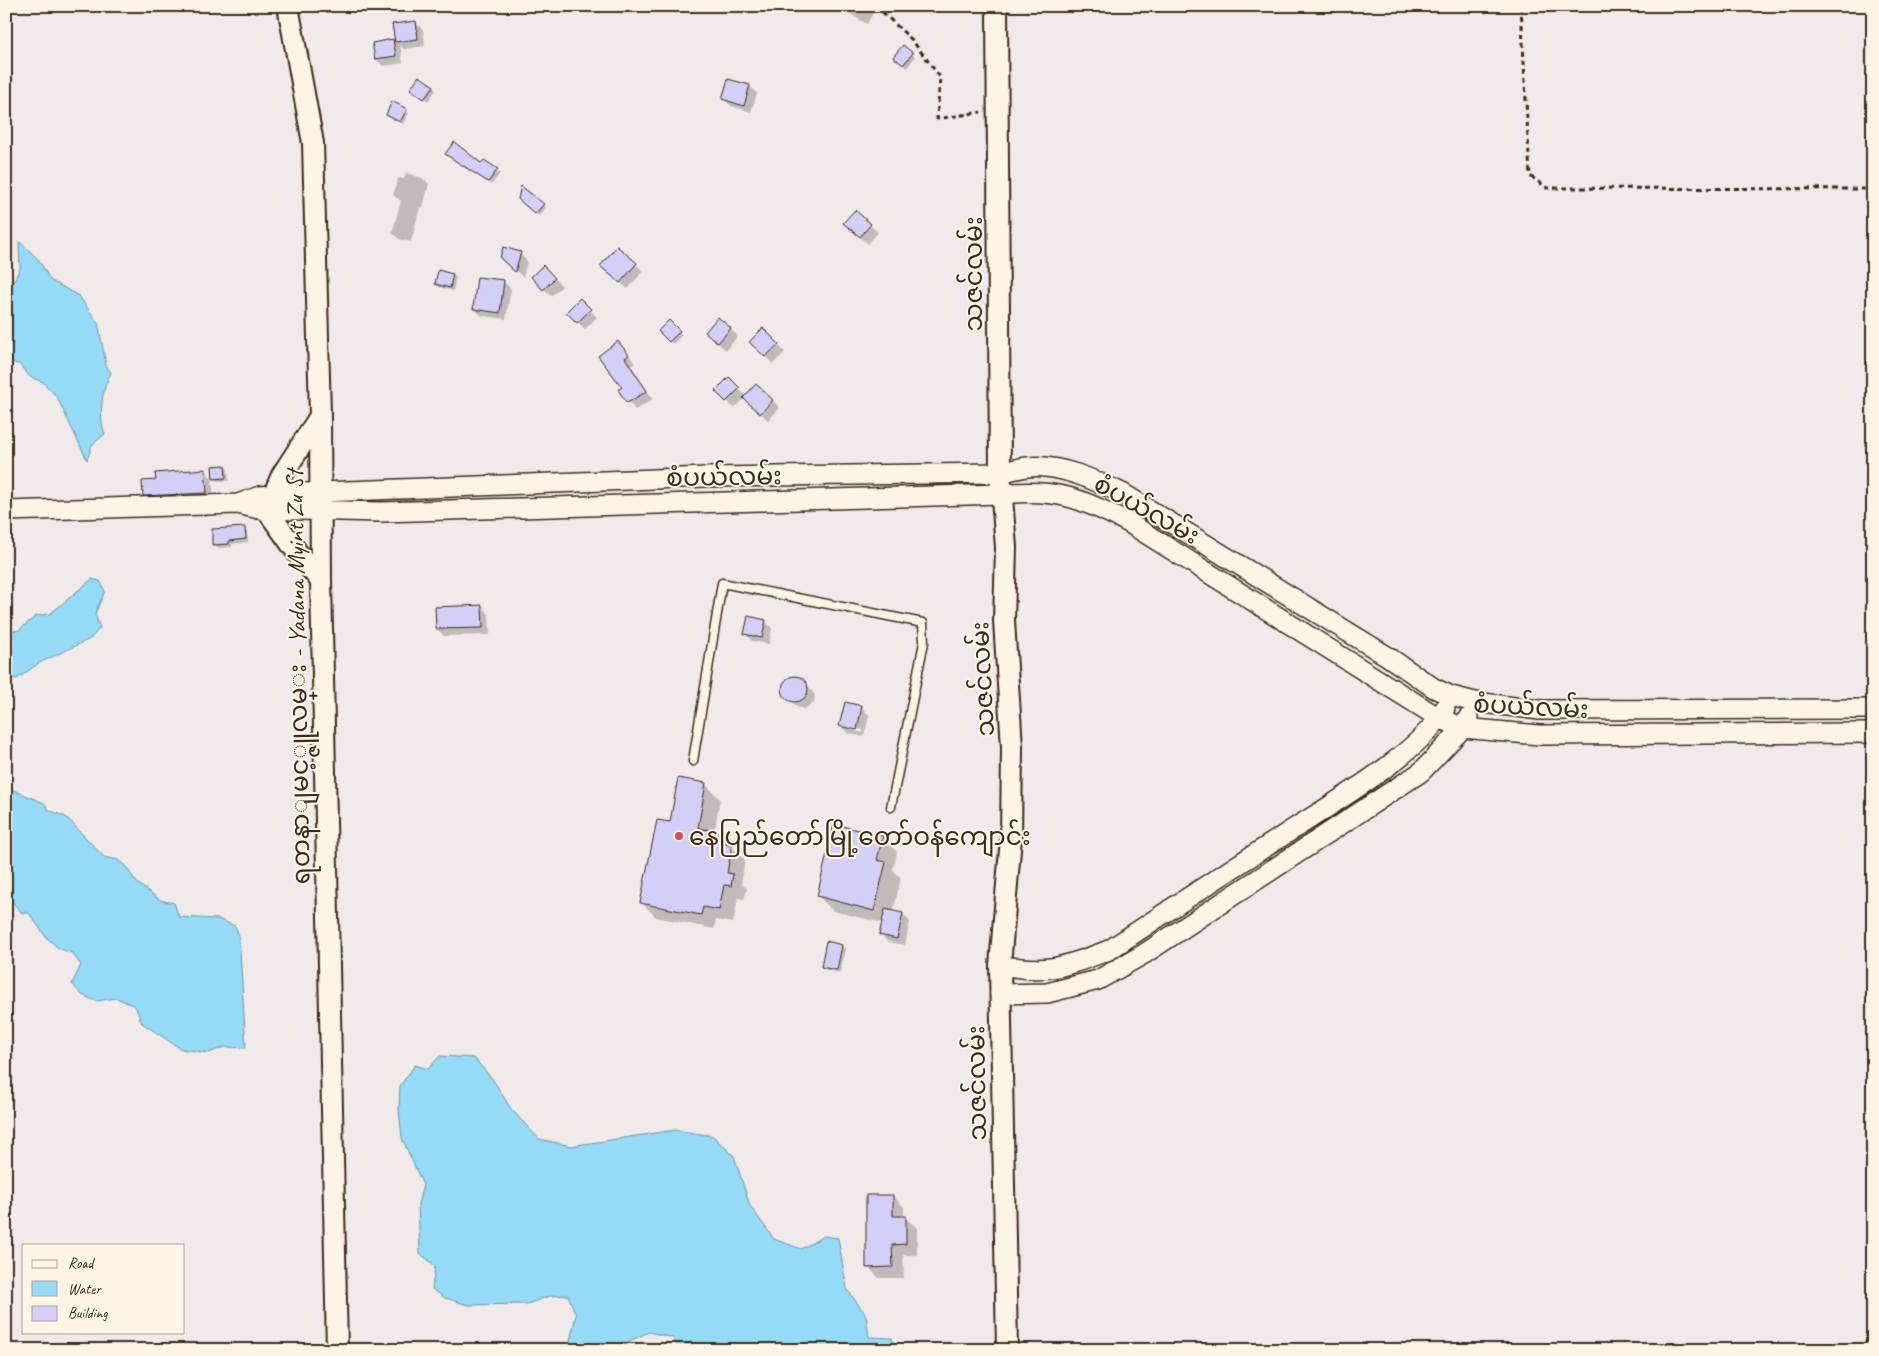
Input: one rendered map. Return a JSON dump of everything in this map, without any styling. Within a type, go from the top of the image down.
[{"type":"main road","name":"ရတနာျမင့္ဇူလမ္း - Yadana Myint Zu St","points":[[288,6],[313,143],[320,416],[321,581],[337,1350]]},
{"type":"main road","name":"သဇင်လမ်း","points":[[997,6],[1000,473],[1006,547],[1004,621],[1012,747],[1011,838],[1000,965],[1007,1350]]},
{"type":"main road","points":[[320,416],[282,475],[270,502],[321,581]]},
{"type":"street","name":"စံပယ်လမ်း","points":[[270,502],[321,492],[706,478],[1000,473],[1029,467],[1057,470],[1086,476],[1124,494],[1387,656],[1434,688],[1451,696],[1475,702],[1540,710],[1873,709]]},
{"type":"street","name":"စံပယ်လမ်း","points":[[270,502],[321,512],[1002,494],[1030,491],[1062,494],[1094,504],[1129,523],[1439,718],[1463,728],[1540,735],[1873,733]]},
{"type":"street","points":[[6,512],[270,502]]},
{"type":"street","points":[[1000,965],[1027,970],[1064,967],[1109,950],[1362,784],[1410,748],[1439,718],[1451,696]]},
{"type":"street","points":[[1000,994],[1047,993],[1098,980],[1192,923],[1421,772],[1463,728],[1475,702]]},
{"type":"lane","points":[[693,760],[722,583],[923,623],[924,642],[891,807]]},
{"type":"path","points":[[876,6],[912,40],[940,77],[937,119],[998,109]]},
{"type":"path","points":[[1521,6],[1530,176],[1547,188],[1873,190]]},
{"type":"water","points":[[19,241],[39,260],[50,280],[79,296],[98,323],[106,365],[111,373],[105,386],[101,411],[105,434],[92,445],[87,460],[57,397],[43,382],[30,377],[19,364],[6,361],[6,295],[20,269]]},
{"type":"water","points":[[92,579],[100,581],[105,591],[95,614],[100,628],[90,639],[39,663],[17,679],[6,677],[6,632],[19,630],[36,616],[50,614]]},
{"type":"water","points":[[6,787],[44,803],[49,810],[66,817],[104,857],[118,860],[126,867],[137,883],[160,900],[174,903],[179,917],[218,919],[235,926],[239,935],[246,1048],[224,1047],[209,1053],[181,1049],[142,1023],[135,1006],[116,998],[96,1001],[82,995],[72,984],[81,965],[72,953],[58,948],[46,937],[29,913],[22,913],[6,895]]},
{"type":"water","points":[[440,1056],[474,1058],[493,1080],[511,1109],[539,1139],[571,1146],[675,1130],[713,1136],[734,1156],[750,1206],[774,1239],[801,1249],[824,1236],[838,1238],[847,1289],[866,1315],[869,1337],[892,1338],[896,1350],[680,1350],[673,1338],[649,1332],[610,1350],[575,1350],[570,1341],[576,1315],[568,1295],[550,1296],[527,1304],[468,1305],[445,1298],[432,1289],[435,1266],[420,1253],[418,1204],[423,1185],[402,1138],[399,1110],[400,1086],[415,1065],[428,1069]]},
{"type":"building","points":[[416,21],[418,39],[395,42],[392,24]]},
{"type":"building","points":[[393,39],[396,56],[375,59],[372,43]]},
{"type":"building","points":[[903,45],[913,53],[903,65],[893,57]]},
{"type":"building","points":[[419,76],[434,86],[424,99],[410,89]]},
{"type":"building","points":[[728,79],[750,85],[744,106],[722,99]]},
{"type":"building","points":[[392,101],[407,109],[400,122],[386,115]]},
{"type":"building","points":[[454,142],[481,163],[484,160],[498,169],[488,182],[445,154]]},
{"type":"building","points":[[521,186],[544,204],[535,214],[518,199]]},
{"type":"building","points":[[855,210],[871,224],[860,237],[843,223]]},
{"type":"building","points":[[617,246],[637,263],[620,283],[600,266]]},
{"type":"building","points":[[503,247],[521,252],[515,272],[500,258]]},
{"type":"building","points":[[543,265],[555,278],[543,290],[531,277]]},
{"type":"building","points":[[438,270],[453,274],[450,288],[435,284]]},
{"type":"building","points":[[477,277],[504,280],[500,313],[473,309]]},
{"type":"building","points":[[580,298],[591,309],[577,323],[566,312]]},
{"type":"building","points":[[718,317],[731,328],[718,343],[705,332]]},
{"type":"building","points":[[669,320],[680,331],[669,342],[658,331]]},
{"type":"building","points":[[763,328],[779,344],[765,357],[749,342]]},
{"type":"building","points":[[618,341],[629,355],[625,358],[647,391],[627,403],[618,390],[622,387],[598,356]]},
{"type":"building","points":[[729,377],[740,388],[726,402],[715,391]]},
{"type":"building","points":[[756,384],[773,400],[760,414],[743,398]]},
{"type":"building","points":[[225,465],[226,478],[213,479],[212,466]]},
{"type":"building","points":[[205,469],[207,493],[143,496],[142,481],[156,480],[155,473]]},
{"type":"building","points":[[245,527],[246,539],[229,541],[229,544],[212,545],[212,529]]},
{"type":"building","points":[[482,605],[483,628],[436,629],[435,607]]},
{"type":"building","points":[[748,616],[766,620],[762,638],[744,634]]},
{"type":"building","points":[[795,676],[804,680],[808,689],[804,698],[795,702],[786,698],[782,689],[786,680]]},
{"type":"building","points":[[845,702],[862,706],[857,730],[839,726]]},
{"type":"building","points":[[678,778],[706,783],[698,828],[720,832],[718,841],[732,845],[727,873],[733,874],[731,886],[724,885],[719,910],[703,907],[701,915],[640,903],[657,820],[670,822]]},
{"type":"building","points":[[834,824],[883,836],[877,860],[886,862],[874,911],[817,896]]},
{"type":"building","points":[[885,909],[903,913],[897,939],[879,935]]},
{"type":"building","points":[[826,941],[842,945],[837,970],[821,967]]},
{"type":"building","points":[[866,1195],[893,1195],[893,1216],[906,1216],[906,1244],[892,1245],[893,1267],[866,1268]]},
{"type":"place","name":"နေပြည်တော်မြို့တော်ဝန်ကျောင်း","points":[[679,836]]}]
